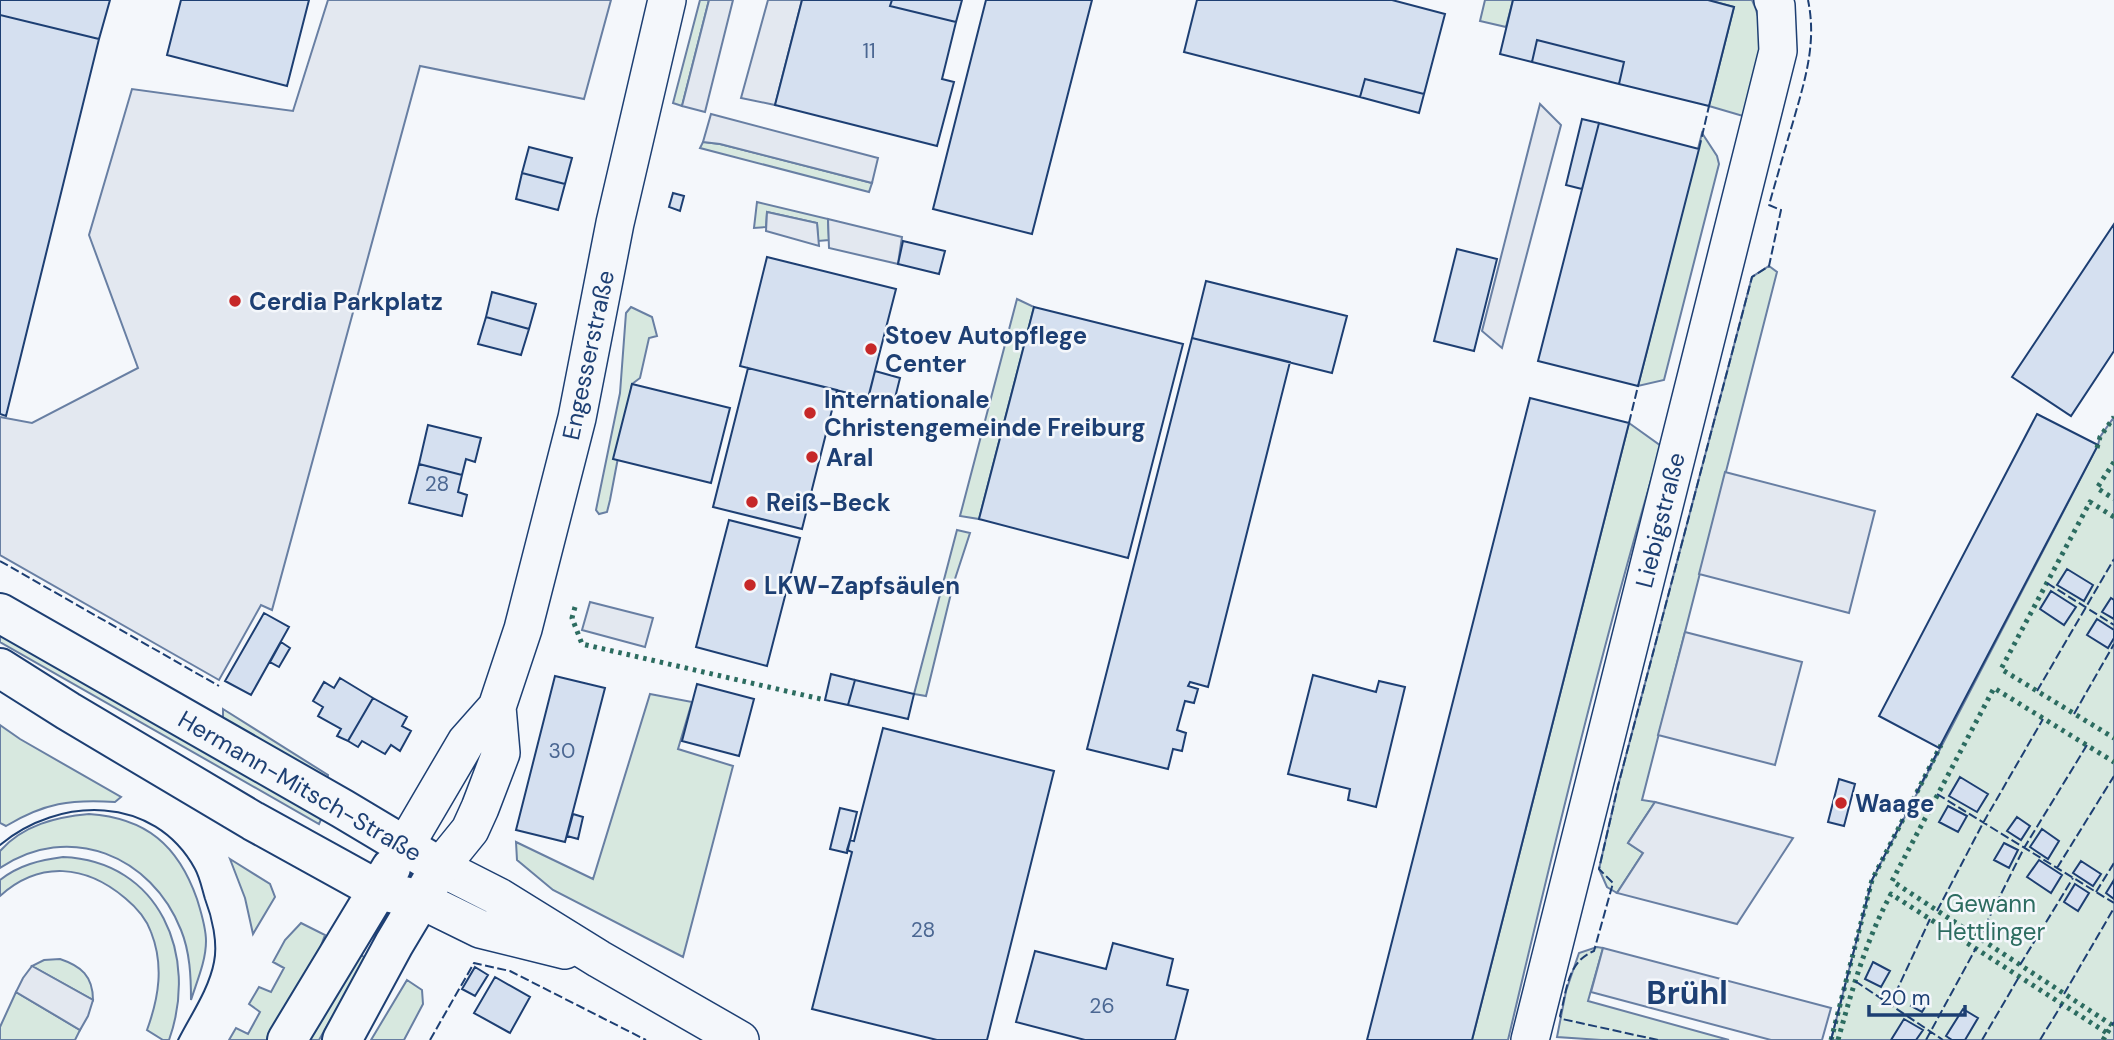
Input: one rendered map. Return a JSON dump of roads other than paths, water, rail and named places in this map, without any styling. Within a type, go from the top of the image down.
[{"type":"main road","name":"Hermann-Mitsch-Straße","points":[[0,613],[440,867]]},
{"type":"main road","name":"Hermann-Mitsch-Straße","points":[[0,668],[253,821],[378,890],[421,900]]},
{"type":"main road","points":[[288,1040],[405,846]]},
{"type":"main road","name":"Engesserstraße","points":[[342,1040],[440,867]]},
{"type":"street","name":"Engesserstraße","points":[[405,846],[466,742],[497,707],[523,629],[577,418],[615,223],[667,0]]},
{"type":"street","name":"Liebigstraße","points":[[1530,1040],[1779,51],[1776,6],[1773,0]]},
{"type":"street","name":"Engesserstraße","points":[[440,867],[470,830],[501,753],[497,707]]},
{"type":"street","name":"Hermann-Mitsch-Straße","points":[[440,867],[499,897],[599,960],[740,1040]]},
{"type":"street","name":"Hermann-Mitsch-Straße","points":[[421,900],[480,929],[599,960]]},
{"type":"tram line","points":[[0,845],[24,829],[50,818],[77,811],[104,810],[131,816],[156,827],[177,844],[198,876],[215,938],[214,962],[208,982],[178,1040]]},
{"type":"place","name":"Cerdia Parkplatz","points":[[235,301]]},
{"type":"place","name":"Stoev Autopflege Center","points":[[871,349]]},
{"type":"place","name":"Internationale Christengemeinde Freiburg","points":[[810,413]]},
{"type":"place","name":"Aral","points":[[812,457]]},
{"type":"place","name":"Reiß-Beck","points":[[752,502]]},
{"type":"place","name":"LKW-Zapfsäulen","points":[[750,585]]},
{"type":"place","name":"Waage","points":[[1841,803]]},
{"type":"district","name":"Brühl","points":[[1687,993]]},
{"type":"park label","name":"Gewann Hettlinger","points":[[1991,917]]}]
